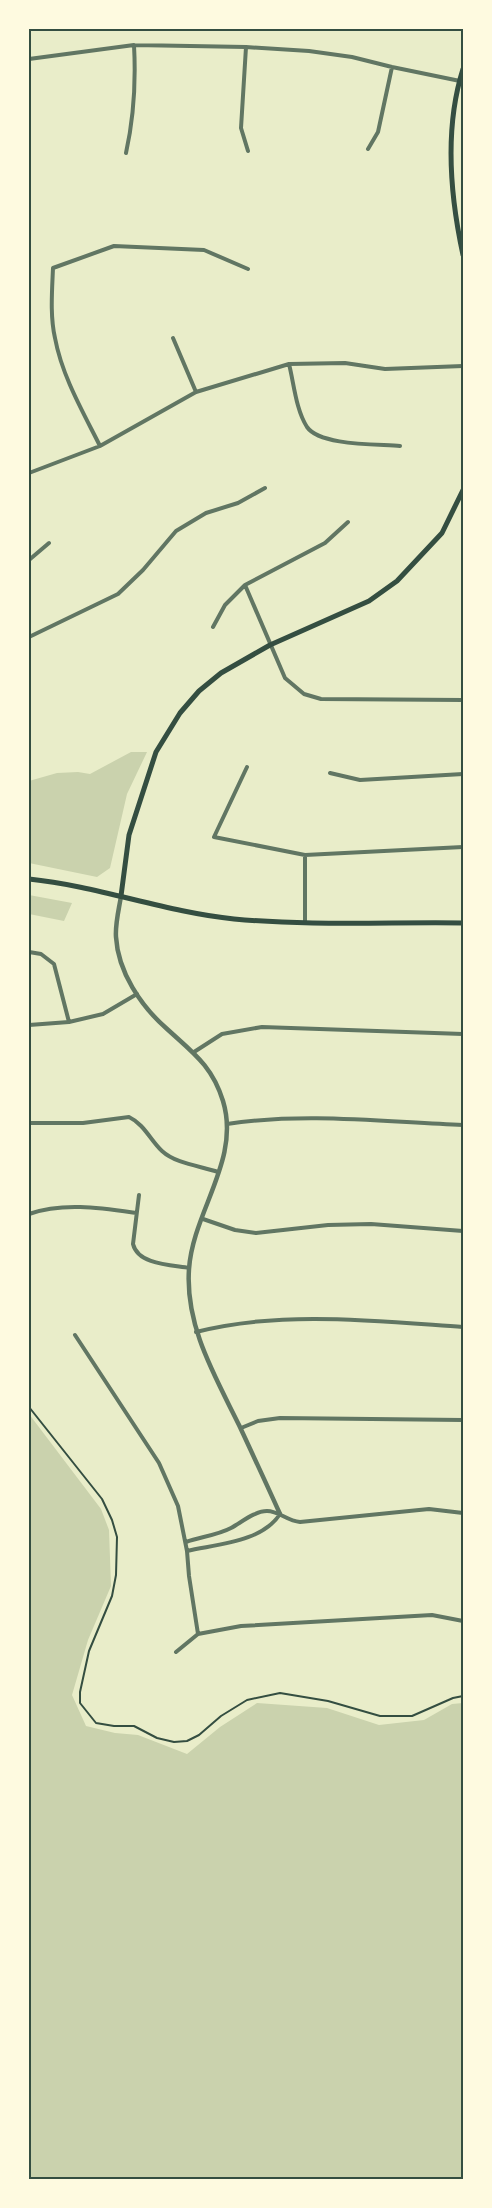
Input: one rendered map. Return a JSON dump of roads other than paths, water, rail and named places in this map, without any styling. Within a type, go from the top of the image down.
[{"type":"main road","points":[[463,69],[451,129],[451,174],[458,234],[463,255]]},
{"type":"main road","points":[[121,896],[129,835],[156,752],[180,712],[199,691],[221,672],[270,645],[369,601],[398,581],[442,533],[463,490]]},
{"type":"main road","points":[[29,878],[121,896],[174,910],[234,919],[305,922],[463,922]]},
{"type":"street","points":[[126,153],[132,128],[136,82],[134,45]]},
{"type":"street","points":[[29,59],[134,45],[246,46],[309,51],[352,57],[460,81]]},
{"type":"street","points":[[246,46],[241,128],[248,151]]},
{"type":"street","points":[[368,149],[378,132],[392,67]]},
{"type":"street","points":[[100,446],[59,356],[54,337],[53,268],[114,246],[204,250],[248,269]]},
{"type":"street","points":[[174,338],[196,392]]},
{"type":"street","points":[[29,473],[100,446],[196,392],[289,364],[345,364],[385,369],[463,366]]},
{"type":"street","points":[[289,364],[300,412],[308,429],[321,436],[340,442],[400,446]]},
{"type":"street","points":[[29,637],[118,594],[143,570],[176,531],[206,513],[238,503],[265,488]]},
{"type":"street","points":[[213,627],[225,605],[245,585],[325,543],[348,522]]},
{"type":"street","points":[[29,560],[49,543]]},
{"type":"street","points":[[245,585],[285,678],[304,694],[321,699],[463,700]]},
{"type":"street","points":[[247,767],[214,837],[305,855],[463,847]]},
{"type":"street","points":[[330,773],[360,780],[463,774]]},
{"type":"street","points":[[305,855],[305,922]]},
{"type":"street","points":[[121,896],[116,936],[124,968],[146,1008],[194,1052],[209,1069],[217,1084],[228,1124],[227,1147],[196,1236],[189,1268],[190,1298],[196,1332],[280,1514],[286,1519],[300,1522],[429,1509],[463,1513]]},
{"type":"street","points":[[29,952],[41,954],[54,964],[69,1022]]},
{"type":"street","points":[[29,1025],[69,1022],[103,1014],[137,994]]},
{"type":"street","points":[[194,1052],[222,1034],[262,1027],[463,1034]]},
{"type":"street","points":[[29,1123],[83,1123],[129,1117],[144,1129],[162,1151],[173,1158],[218,1172]]},
{"type":"street","points":[[228,1124],[262,1118],[299,1118],[463,1125]]},
{"type":"street","points":[[139,1195],[133,1244],[135,1252],[142,1257],[163,1264],[189,1268]]},
{"type":"street","points":[[29,1214],[62,1208],[86,1207],[136,1213]]},
{"type":"street","points":[[203,1219],[235,1230],[256,1233],[328,1225],[371,1224],[463,1231]]},
{"type":"street","points":[[196,1332],[228,1323],[333,1319],[463,1327]]},
{"type":"street","points":[[75,1335],[159,1463],[178,1506],[186,1542],[188,1576],[198,1634]]},
{"type":"street","points":[[241,1428],[258,1421],[280,1418],[463,1420]]},
{"type":"street","points":[[186,1542],[230,1528],[245,1519],[266,1511],[280,1514]]},
{"type":"street","points":[[187,1551],[252,1536],[273,1526],[280,1514]]},
{"type":"street","points":[[176,1652],[198,1634],[241,1626],[432,1615],[463,1621]]}]
